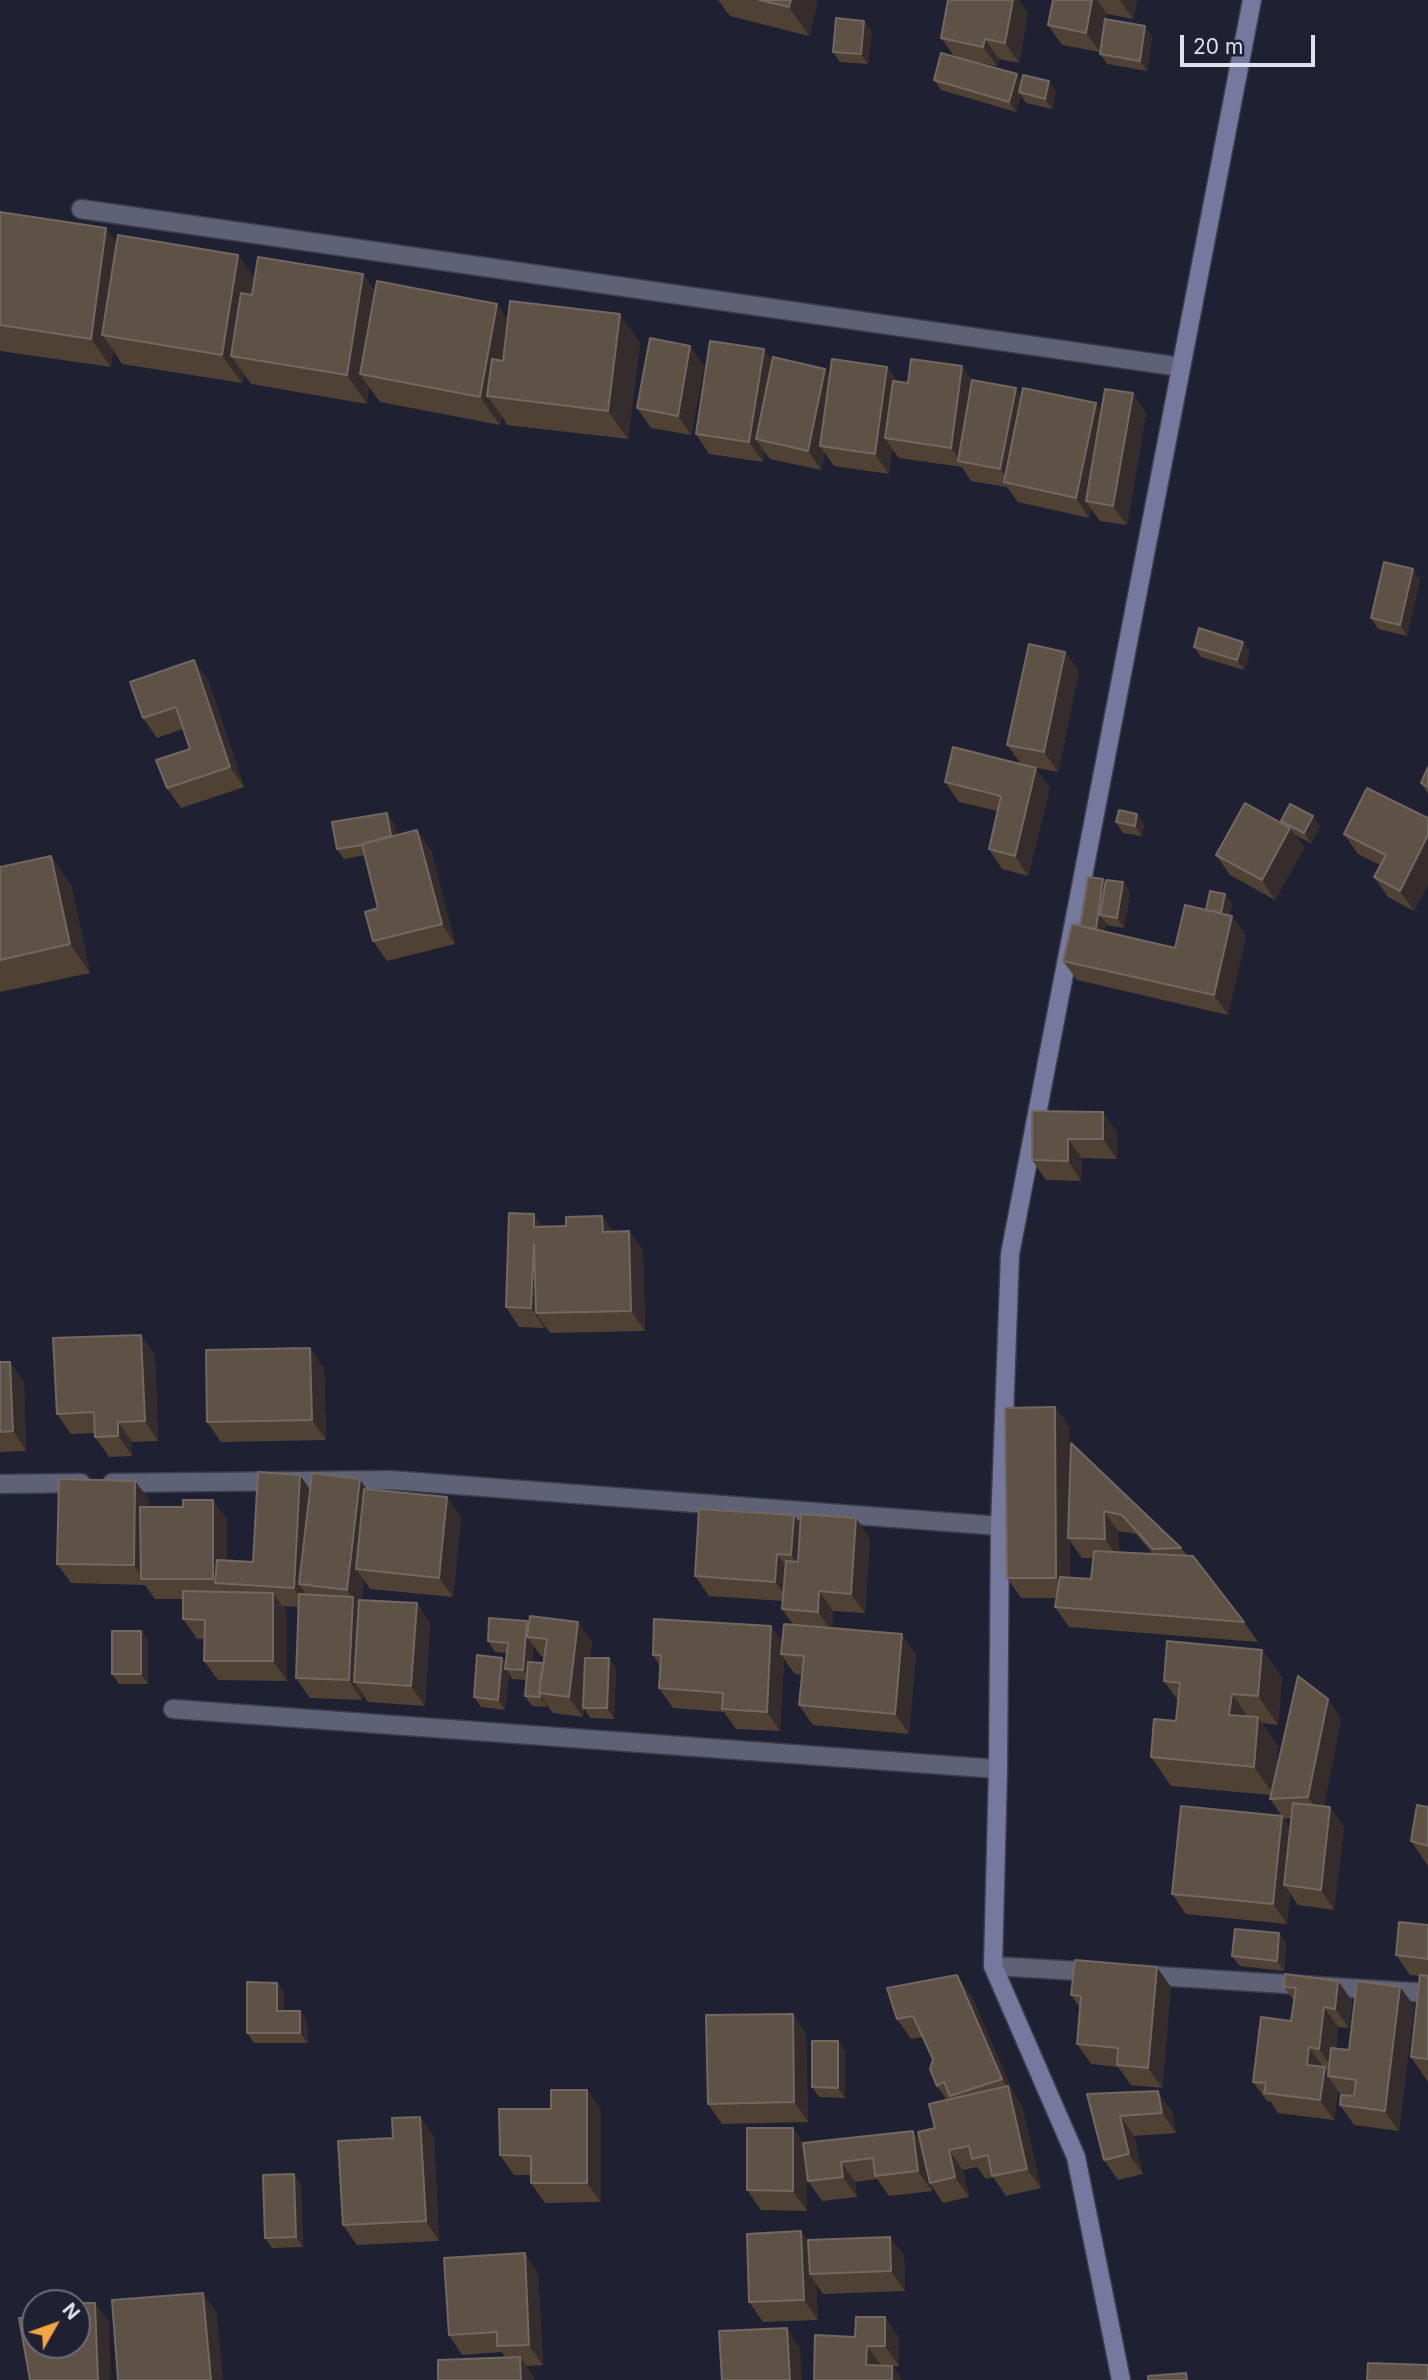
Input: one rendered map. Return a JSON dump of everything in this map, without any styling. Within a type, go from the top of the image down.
[{"type":"street","points":[[1121,2380],[1076,2157],[993,1966],[1000,1526],[1010,1254],[1252,0]]},
{"type":"street","points":[[81,209],[1181,367]]},
{"type":"street","points":[[0,1484],[390,1480],[1000,1526]]},
{"type":"street","points":[[173,1709],[998,1769]]},
{"type":"street","points":[[993,1966],[1428,1993]]},
{"type":"building","points":[[759,0],[791,0],[789,7]]},
{"type":"building","points":[[948,0],[1013,0],[1005,43],[985,39],[983,47],[941,38]]},
{"type":"building","points":[[1053,0],[1092,0],[1086,33],[1048,25]]},
{"type":"building","points":[[836,18],[864,21],[861,54],[833,52]]},
{"type":"building","points":[[1105,19],[1145,26],[1140,61],[1100,54]]},
{"type":"building","points":[[941,53],[1017,74],[1009,102],[934,80]]},
{"type":"building","points":[[1023,75],[1049,81],[1045,99],[1019,92]]},
{"type":"building","points":[[0,212],[106,228],[91,339],[0,325]]},
{"type":"building","points":[[118,235],[238,255],[222,355],[102,335]]},
{"type":"building","points":[[258,257],[363,274],[347,375],[231,356],[241,293],[252,295]]},
{"type":"building","points":[[377,281],[497,304],[480,397],[360,374]]},
{"type":"building","points":[[510,301],[620,314],[608,411],[487,396],[492,359],[503,361]]},
{"type":"building","points":[[650,338],[690,346],[678,416],[637,408]]},
{"type":"building","points":[[710,341],[764,349],[749,442],[696,434]]},
{"type":"building","points":[[773,357],[825,369],[808,451],[756,439]]},
{"type":"building","points":[[832,359],[887,367],[875,454],[820,446]]},
{"type":"building","points":[[911,359],[962,366],[951,448],[885,438],[893,381],[908,383]]},
{"type":"building","points":[[972,380],[1016,388],[1000,469],[958,461]]},
{"type":"building","points":[[1023,388],[1096,403],[1076,498],[1004,482]]},
{"type":"building","points":[[1105,389],[1133,393],[1113,506],[1086,501]]},
{"type":"building","points":[[1384,562],[1413,569],[1400,625],[1371,618]]},
{"type":"building","points":[[1199,628],[1243,642],[1237,660],[1194,647]]},
{"type":"building","points":[[1029,644],[1065,652],[1044,752],[1007,745]]},
{"type":"building","points":[[194,660],[230,767],[167,788],[156,760],[190,749],[176,707],[143,718],[130,682]]},
{"type":"building","points":[[953,747],[1036,768],[1015,856],[989,849],[1001,796],[945,782]]},
{"type":"building","points":[[1428,767],[1428,787],[1421,783]]},
{"type":"building","points":[[1367,788],[1428,818],[1428,835],[1400,891],[1374,877],[1386,855],[1344,834]]},
{"type":"building","points":[[1245,803],[1290,828],[1262,880],[1216,855]]},
{"type":"building","points":[[1290,804],[1313,816],[1304,833],[1281,821]]},
{"type":"building","points":[[1119,810],[1137,814],[1135,826],[1116,822]]},
{"type":"building","points":[[387,813],[391,836],[337,849],[332,822]]},
{"type":"building","points":[[417,830],[442,924],[373,941],[365,912],[378,908],[362,844]]},
{"type":"building","points":[[51,856],[70,944],[0,960],[0,867]]},
{"type":"building","points":[[1088,877],[1103,879],[1096,929],[1080,926]]},
{"type":"building","points":[[1106,880],[1123,882],[1117,918],[1100,915]]},
{"type":"building","points":[[1210,891],[1225,894],[1221,913],[1206,910]]},
{"type":"building","points":[[1185,905],[1232,916],[1214,995],[1063,961],[1072,924],[1175,948]]},
{"type":"building","points":[[1032,1111],[1103,1112],[1103,1139],[1068,1139],[1068,1161],[1032,1160]]},
{"type":"building","points":[[509,1213],[534,1214],[534,1227],[566,1226],[566,1217],[602,1216],[603,1232],[629,1231],[631,1311],[536,1313],[534,1244],[531,1308],[506,1307]]},
{"type":"building","points":[[141,1335],[145,1421],[118,1422],[118,1436],[95,1437],[94,1412],[57,1414],[53,1338]]},
{"type":"building","points":[[310,1348],[312,1420],[207,1422],[206,1350]]},
{"type":"building","points":[[0,1362],[10,1362],[13,1431],[0,1432]]},
{"type":"building","points":[[1055,1407],[1056,1578],[1007,1578],[1005,1408]]},
{"type":"building","points":[[1071,1443],[1181,1548],[1153,1549],[1122,1515],[1104,1511],[1105,1539],[1068,1538]]},
{"type":"building","points":[[258,1472],[300,1475],[294,1588],[215,1583],[217,1560],[253,1562]]},
{"type":"building","points":[[312,1473],[360,1479],[347,1590],[299,1584]]},
{"type":"building","points":[[59,1479],[135,1481],[134,1565],[57,1564]]},
{"type":"building","points":[[364,1489],[447,1497],[439,1578],[356,1569]]},
{"type":"building","points":[[183,1500],[213,1500],[213,1579],[141,1579],[140,1507],[183,1507]]},
{"type":"building","points":[[699,1509],[794,1515],[791,1555],[777,1554],[775,1582],[695,1576]]},
{"type":"building","points":[[801,1514],[856,1518],[851,1594],[819,1591],[818,1612],[782,1609],[786,1561],[798,1562]]},
{"type":"building","points":[[1094,1551],[1193,1556],[1244,1622],[1055,1607],[1060,1577],[1091,1579]]},
{"type":"building","points":[[183,1591],[273,1593],[273,1661],[204,1661],[205,1620],[183,1619]]},
{"type":"building","points":[[299,1594],[353,1597],[349,1680],[296,1678]]},
{"type":"building","points":[[359,1600],[417,1603],[411,1686],[354,1682]]},
{"type":"building","points":[[530,1616],[578,1622],[569,1697],[539,1693],[547,1639],[527,1637]]},
{"type":"building","points":[[489,1618],[527,1621],[523,1670],[505,1669],[508,1643],[488,1641]]},
{"type":"building","points":[[654,1619],[771,1626],[767,1712],[722,1709],[723,1693],[659,1688],[661,1655],[653,1655]]},
{"type":"building","points":[[784,1624],[902,1634],[895,1714],[799,1705],[804,1656],[781,1654]]},
{"type":"building","points":[[112,1631],[141,1631],[141,1674],[112,1674]]},
{"type":"building","points":[[1167,1641],[1262,1650],[1258,1696],[1232,1694],[1229,1715],[1258,1717],[1254,1767],[1151,1757],[1154,1719],[1176,1721],[1180,1683],[1164,1681]]},
{"type":"building","points":[[477,1655],[502,1658],[498,1700],[474,1697]]},
{"type":"building","points":[[585,1658],[609,1658],[607,1708],[583,1708]]},
{"type":"building","points":[[528,1662],[543,1663],[540,1697],[525,1696]]},
{"type":"building","points":[[1298,1676],[1328,1699],[1308,1797],[1270,1799]]},
{"type":"building","points":[[1293,1803],[1330,1807],[1321,1890],[1284,1885]]},
{"type":"building","points":[[1417,1805],[1428,1807],[1428,1846],[1411,1841]]},
{"type":"building","points":[[1181,1806],[1282,1816],[1273,1904],[1172,1894]]},
{"type":"building","points":[[1399,1922],[1428,1925],[1428,1959],[1396,1955]]},
{"type":"building","points":[[1235,1929],[1279,1933],[1277,1961],[1232,1956]]},
{"type":"building","points":[[1075,1960],[1157,1967],[1148,2068],[1117,2065],[1118,2048],[1077,2044],[1081,1996],[1071,1995]]},
{"type":"building","points":[[1285,1974],[1338,1981],[1335,2009],[1324,2007],[1319,2049],[1309,2047],[1307,2065],[1325,2067],[1320,2100],[1264,2093],[1266,2083],[1253,2082],[1261,2017],[1291,2021],[1296,1988],[1284,1987]]},
{"type":"building","points":[[957,1975],[1002,2079],[950,2096],[944,2082],[937,2086],[930,2069],[933,2059],[913,2016],[897,2019],[887,1988]]},
{"type":"building","points":[[1420,1975],[1428,1976],[1428,2059],[1411,2057]]},
{"type":"building","points":[[1357,1981],[1400,1987],[1385,2111],[1340,2105],[1341,2095],[1354,2096],[1356,2080],[1328,2076],[1331,2048],[1349,2050]]},
{"type":"building","points":[[247,1982],[277,1983],[277,2011],[300,2011],[300,2033],[247,2033]]},
{"type":"building","points":[[793,2014],[794,2102],[708,2104],[706,2015]]},
{"type":"building","points":[[812,2041],[838,2041],[838,2088],[812,2087]]},
{"type":"building","points":[[1008,2086],[1027,2169],[992,2176],[988,2155],[972,2159],[969,2146],[949,2150],[955,2177],[930,2183],[918,2132],[935,2128],[929,2104]]},
{"type":"building","points":[[551,2090],[587,2090],[587,2183],[531,2183],[531,2156],[500,2155],[499,2109],[551,2109]]},
{"type":"building","points":[[1158,2091],[1162,2113],[1120,2116],[1129,2154],[1104,2160],[1087,2094]]},
{"type":"building","points":[[420,2117],[426,2221],[343,2225],[338,2141],[393,2138],[392,2118]]},
{"type":"building","points":[[747,2128],[793,2128],[793,2191],[747,2190]]},
{"type":"building","points":[[913,2131],[918,2171],[875,2176],[873,2158],[841,2162],[843,2177],[808,2181],[803,2143]]},
{"type":"building","points":[[294,2174],[296,2237],[265,2238],[263,2175]]},
{"type":"building","points":[[801,2231],[804,2300],[749,2302],[747,2234]]},
{"type":"building","points":[[890,2237],[891,2271],[810,2274],[808,2240]]},
{"type":"building","points":[[525,2253],[529,2345],[497,2346],[497,2332],[449,2335],[444,2258]]},
{"type":"building","points":[[203,2293],[211,2380],[118,2380],[112,2300]]},
{"type":"building","points":[[91,2303],[95,2303],[98,2380],[30,2380],[26,2359],[91,2359]]},
{"type":"building","points":[[856,2317],[885,2317],[885,2346],[867,2346],[866,2365],[892,2366],[892,2380],[814,2380],[815,2335],[855,2337]]},
{"type":"building","points":[[787,2328],[790,2380],[722,2380],[719,2331]]},
{"type":"building","points":[[520,2357],[521,2380],[438,2380],[438,2360]]},
{"type":"building","points":[[1368,2363],[1428,2365],[1428,2380],[1367,2380]]},
{"type":"building","points":[[1186,2373],[1187,2380],[1148,2380],[1148,2376]]}]
